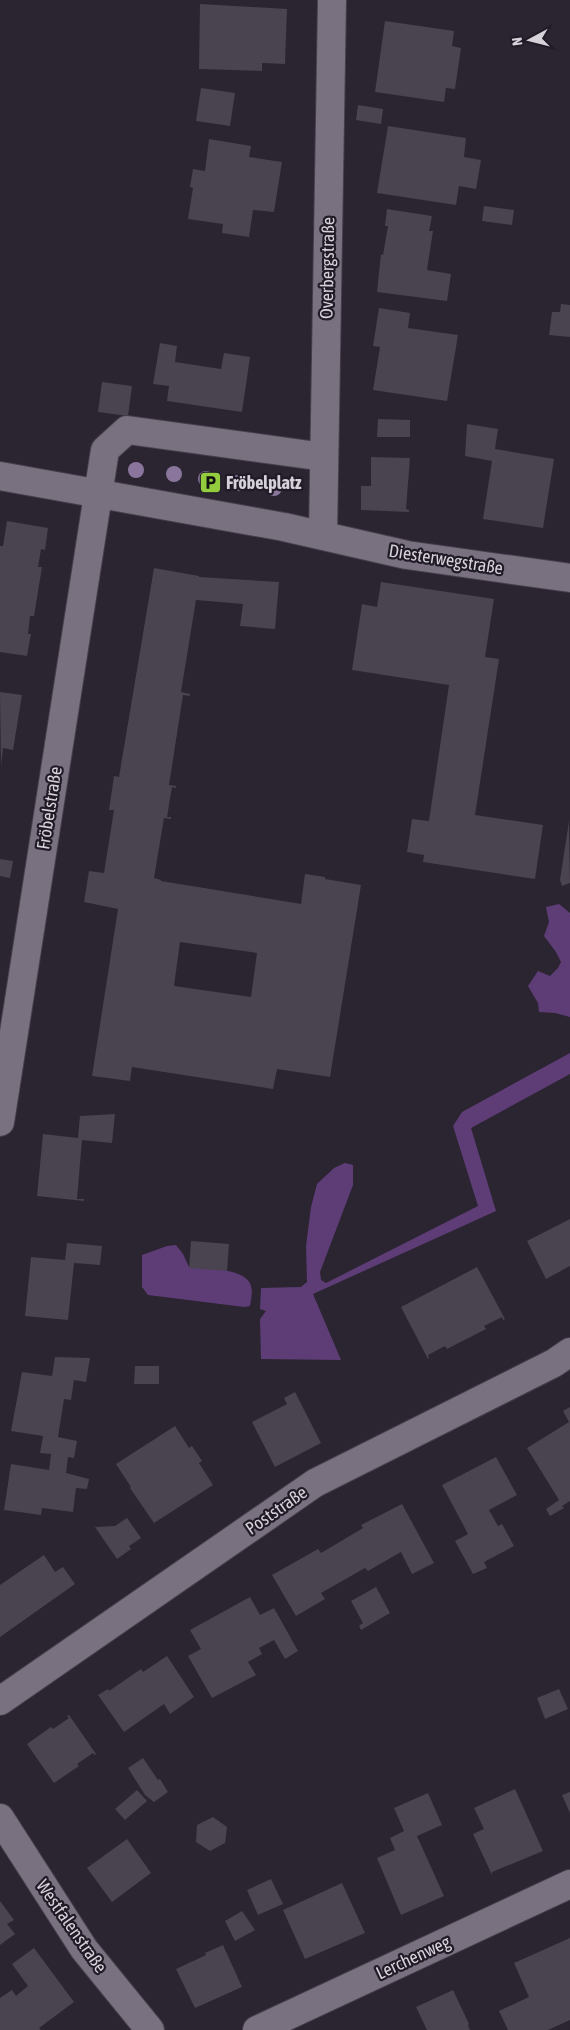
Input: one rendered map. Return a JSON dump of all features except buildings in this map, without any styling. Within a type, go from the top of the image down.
[{"type":"street","name":"Overbergstraße","points":[[323,535],[332,0]]},
{"type":"street","points":[[98,495],[104,450],[127,430],[324,457]]},
{"type":"street","points":[[0,476],[323,535]]},
{"type":"street","name":"Fröbelstraße","points":[[0,1122],[98,495]]},
{"type":"street","name":"Diesterwegstraße","points":[[323,535],[407,555],[570,578]]},
{"type":"street","name":"Poststraße","points":[[0,1700],[315,1483],[554,1363],[570,1352]]},
{"type":"street","name":"Westfalenstraße","points":[[0,1818],[84,1949],[150,2030]]},
{"type":"street","name":"Lerchenweg","points":[[257,2030],[570,1884]]},
{"type":"shaded area","points":[[559,904],[570,913],[570,1017],[555,1013],[539,1012],[538,1003],[528,986],[538,971],[550,976],[561,962],[544,936],[549,922],[546,907]]},
{"type":"shaded area","points":[[570,1053],[570,1074],[471,1128],[496,1211],[313,1294],[341,1360],[261,1359],[260,1319],[266,1311],[260,1309],[261,1288],[301,1287],[307,1282],[306,1246],[311,1207],[317,1184],[334,1168],[345,1163],[353,1165],[353,1185],[320,1272],[321,1280],[326,1283],[478,1206],[453,1126],[462,1112]]},
{"type":"shaded area","points":[[176,1245],[189,1267],[224,1270],[241,1275],[248,1280],[252,1291],[250,1306],[244,1307],[148,1295],[142,1287],[142,1255],[167,1246]]},
{"type":"place","name":"Fröbelplatz","points":[[210,482]]}]
